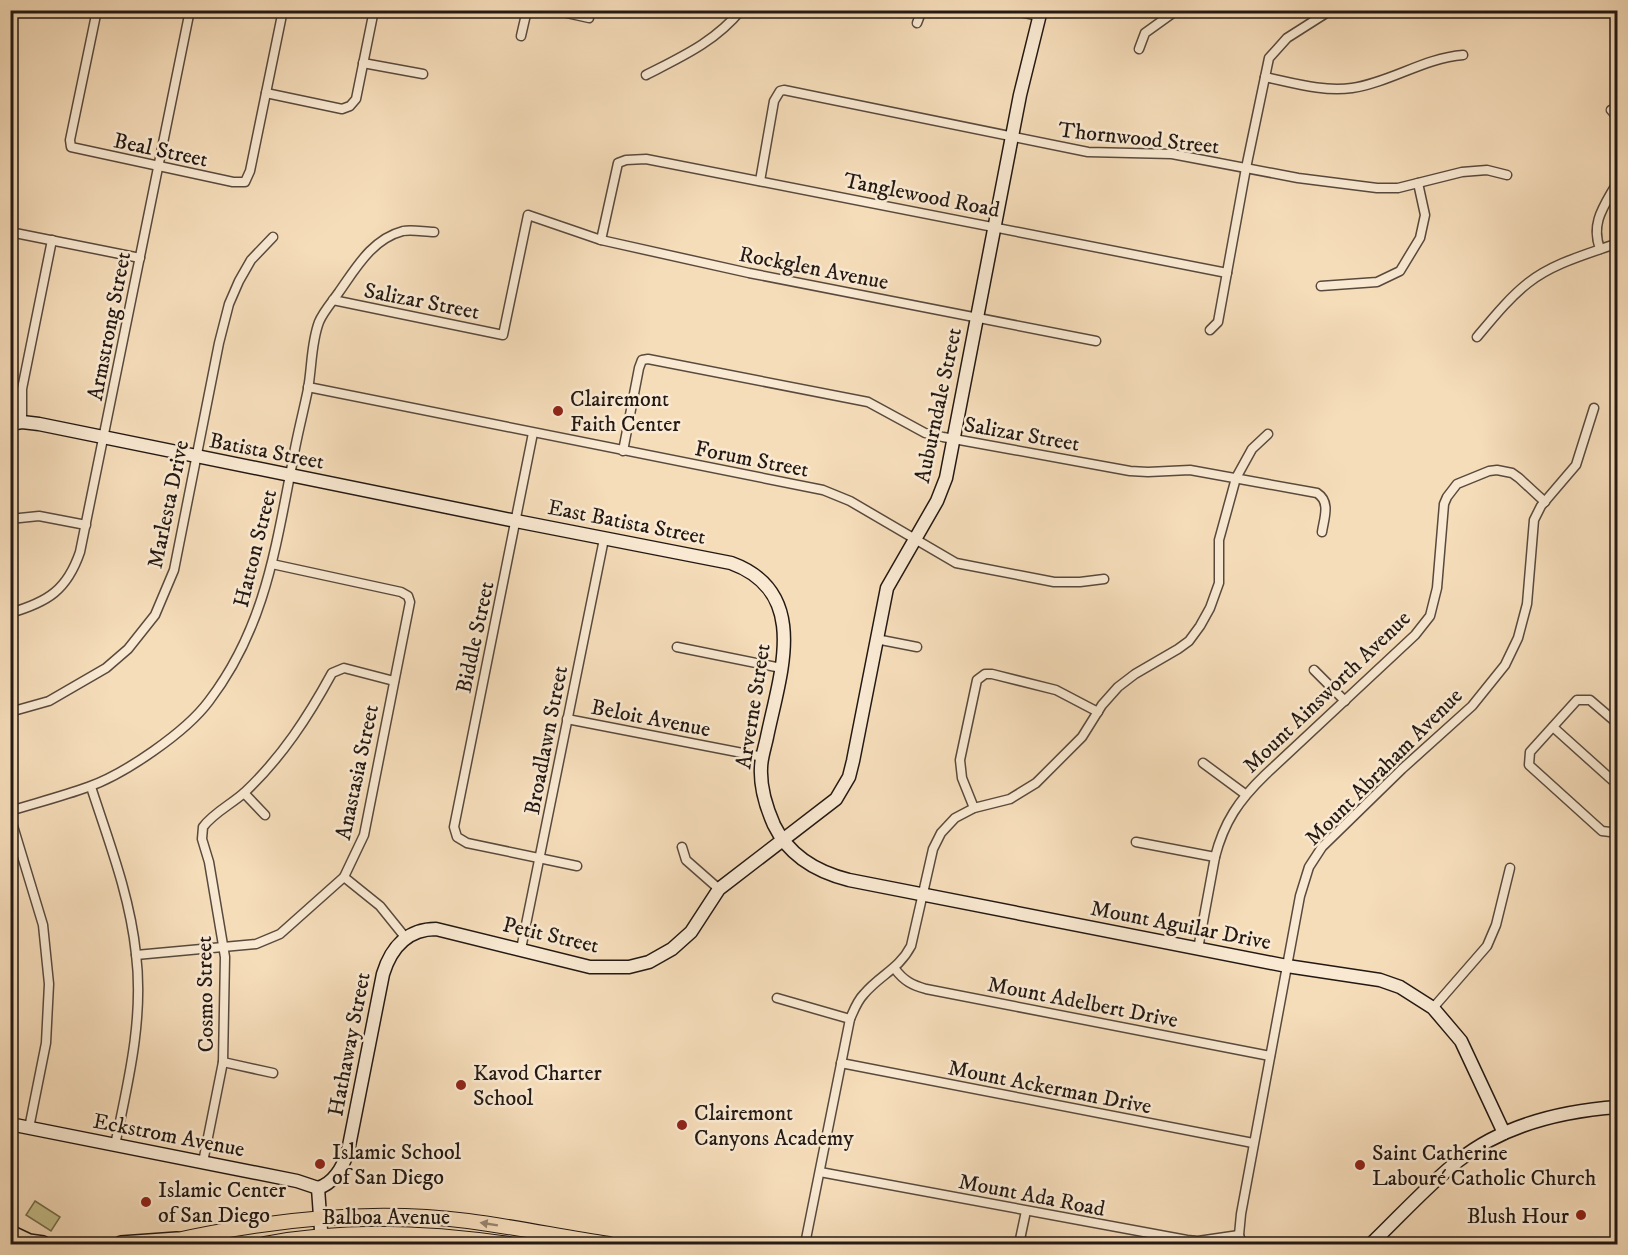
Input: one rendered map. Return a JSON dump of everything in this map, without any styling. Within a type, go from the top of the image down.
[{"type":"highway","points":[[10,1233],[29,1242],[43,1245]]},
{"type":"highway","points":[[121,1245],[177,1240]]},
{"type":"main road","name":"Balboa Avenue","points":[[159,1245],[235,1228],[319,1218],[372,1216],[467,1221],[609,1245]]},
{"type":"main road","name":"Balboa Avenue","points":[[264,1245],[375,1233],[433,1235],[508,1245]]},
{"type":"street","name":"Beal Street","points":[[97,10],[70,140],[71,147],[233,182],[245,182],[250,171],[266,93]]},
{"type":"street","name":"Armstrong Street","points":[[10,613],[42,602],[60,589],[75,569],[86,525],[190,10]]},
{"type":"street","points":[[283,10],[266,93],[342,108],[350,106],[356,99],[374,10]]},
{"type":"street","points":[[521,36],[526,10]]},
{"type":"street","points":[[553,10],[589,18]]},
{"type":"street","points":[[646,75],[704,45],[725,28],[741,10]]},
{"type":"street","points":[[917,23],[922,10]]},
{"type":"street","points":[[1010,10],[1040,13]]},
{"type":"street","points":[[1139,49],[1145,33],[1176,10]]},
{"type":"street","points":[[1210,330],[1218,322],[1269,58],[1287,38],[1331,10]]},
{"type":"street","name":"Auburndale Street","points":[[783,841],[836,799],[846,783],[853,761],[887,588],[943,490],[1011,138],[1028,56],[1040,13]]},
{"type":"street","points":[[1265,77],[1318,88],[1354,88],[1384,80],[1446,56],[1463,55]]},
{"type":"street","points":[[363,63],[423,74]]},
{"type":"street","name":"Thornwood Street","points":[[760,181],[774,101],[780,91],[784,90],[1088,152],[1172,154],[1298,178],[1377,188],[1398,188],[1462,172],[1487,170],[1507,175]]},
{"type":"street","points":[[1611,110],[1617,118]]},
{"type":"street","name":"Tanglewood Road","points":[[601,240],[618,163],[626,160],[646,159],[1227,273]]},
{"type":"street","points":[[1600,249],[1596,237],[1596,221],[1617,181]]},
{"type":"street","points":[[1321,286],[1377,282],[1400,271],[1420,238],[1425,214],[1418,183]]},
{"type":"street","name":"Rockglen Avenue","points":[[503,334],[528,215],[601,240],[749,273],[1096,341]]},
{"type":"street","name":"Hatton Street","points":[[10,811],[91,787],[148,755],[176,734],[208,703],[239,657],[250,634],[272,564],[320,320],[365,256],[380,241],[404,230],[434,232]]},
{"type":"street","points":[[10,232],[140,258]]},
{"type":"street","name":"Marlesta Drive","points":[[10,712],[49,701],[106,668],[128,650],[155,615],[174,570],[219,343],[229,304],[251,260],[273,237]]},
{"type":"street","points":[[16,423],[52,240]]},
{"type":"street","points":[[1477,337],[1508,301],[1530,281],[1554,267],[1617,243]]},
{"type":"street","name":"Salizar Street","points":[[333,300],[503,334]]},
{"type":"street","name":"Salizar Street","points":[[623,451],[639,368],[642,360],[648,358],[868,402],[925,433],[954,439],[1130,471],[1190,470],[1317,493],[1323,497],[1326,506],[1322,532]]},
{"type":"street","name":"Forum Street","points":[[308,387],[823,490],[850,501],[956,563],[1054,582],[1104,579]]},
{"type":"street","name":"Mount Abraham Avenue","points":[[1242,1245],[1239,1235],[1241,1214],[1253,1143],[1300,896],[1309,867],[1322,847],[1402,769],[1472,706],[1505,665],[1518,638],[1527,604],[1534,520],[1545,502],[1576,465],[1594,408]]},
{"type":"street","name":"Batista Street","points":[[16,423],[104,437],[516,521]]},
{"type":"street","name":"Biddle Street","points":[[533,433],[454,827],[457,837],[467,843],[539,858]]},
{"type":"street","points":[[806,1245],[850,1019],[856,1004],[865,993],[905,959],[911,946],[933,849],[941,833],[956,818],[974,808],[1010,799],[1036,783],[1082,738],[1102,705],[1118,687],[1189,640],[1210,608],[1219,583],[1218,540],[1236,478],[1252,449],[1268,434]]},
{"type":"street","name":"Mount Ainsworth Avenue","points":[[1198,949],[1215,857],[1234,809],[1245,794],[1415,635],[1430,616],[1437,588],[1444,504],[1457,484],[1489,471],[1512,473],[1545,502]]},
{"type":"street","points":[[10,519],[39,516],[86,525]]},
{"type":"street","name":"East Batista Street","points":[[516,521],[731,563]]},
{"type":"street","name":"Broadlawn Street","points":[[521,949],[604,539]]},
{"type":"street","name":"Arverne Street","points":[[731,563],[746,568],[766,583],[778,601],[783,618],[781,668],[763,757],[762,787],[766,808],[783,841]]},
{"type":"street","name":"Anastasia Street","points":[[136,955],[256,944],[280,934],[344,876],[364,835],[410,602],[408,596],[401,592],[272,564]]},
{"type":"street","points":[[876,639],[917,646]]},
{"type":"street","points":[[678,647],[781,668]]},
{"type":"street","points":[[265,815],[244,793],[282,753],[312,710],[332,673],[344,668],[394,681]]},
{"type":"street","points":[[1314,670],[1345,701]]},
{"type":"street","points":[[974,808],[962,778],[960,760],[977,680],[985,674],[992,674],[1056,690],[1098,712]]},
{"type":"street","points":[[1617,724],[1590,700],[1581,698],[1530,752],[1529,765],[1602,831],[1617,832]]},
{"type":"street","name":"Beloit Avenue","points":[[567,718],[763,757]]},
{"type":"street","points":[[1553,727],[1617,782]]},
{"type":"street","points":[[1203,763],[1245,794]]},
{"type":"street","points":[[91,787],[123,881],[136,955],[137,1012],[133,1058],[115,1145]]},
{"type":"street","name":"Cosmo Street","points":[[203,1162],[222,1062],[225,1001],[224,947],[209,862],[202,839],[203,827],[244,793]]},
{"type":"street","points":[[10,816],[43,926],[49,984],[46,1043],[29,1128]]},
{"type":"street","name":"Mount Aguilar Drive","points":[[783,841],[800,858],[831,875],[1198,949],[1287,966],[1380,980],[1400,987],[1433,1008],[1461,1041],[1504,1133]]},
{"type":"street","name":"Petit Street","points":[[405,937],[428,929],[446,930],[590,967],[615,968],[640,965],[659,957],[682,940],[700,921],[719,889],[783,841]]},
{"type":"street","points":[[1136,842],[1215,857]]},
{"type":"street","points":[[682,847],[686,860],[719,889]]},
{"type":"street","points":[[539,858],[577,866]]},
{"type":"street","points":[[1433,1008],[1487,946],[1496,925],[1510,868]]},
{"type":"street","points":[[344,876],[380,906],[405,937]]},
{"type":"street","name":"Hathaway Street","points":[[318,1188],[330,1183],[348,1151],[383,974],[391,954],[405,937]]},
{"type":"street","name":"Mount Adelbert Drive","points":[[895,969],[911,985],[926,989],[1270,1056]]},
{"type":"street","points":[[777,998],[850,1019]]},
{"type":"street","points":[[222,1062],[273,1073]]},
{"type":"street","name":"Mount Ackerman Drive","points":[[841,1063],[1253,1143]]},
{"type":"street","points":[[1371,1245],[1456,1162],[1473,1150],[1504,1133],[1560,1113],[1617,1107]]},
{"type":"street","name":"Eckstrom Avenue","points":[[10,1124],[297,1181],[318,1188]]},
{"type":"street","name":"Mount Ada Road","points":[[820,1173],[1187,1240],[1198,1241],[1239,1235]]},
{"type":"street","points":[[318,1188],[321,1240]]},
{"type":"street","points":[[1019,1245],[1026,1211]]},
{"type":"shaded area","points":[[35,1201],[60,1217],[51,1231],[26,1215]]},
{"type":"place","name":"Clairemont Faith Center","points":[[558,411]]},
{"type":"place","name":"Kavod Charter School","points":[[461,1085]]},
{"type":"place","name":"Clairemont Canyons Academy","points":[[682,1125]]},
{"type":"place","name":"Islamic School of San Diego","points":[[320,1164]]},
{"type":"place","name":"Saint Catherine Labouré Catholic Church","points":[[1360,1165]]},
{"type":"place","name":"Islamic Center of San Diego","points":[[146,1202]]},
{"type":"place","name":"Blush Hour","points":[[1581,1215]]}]
